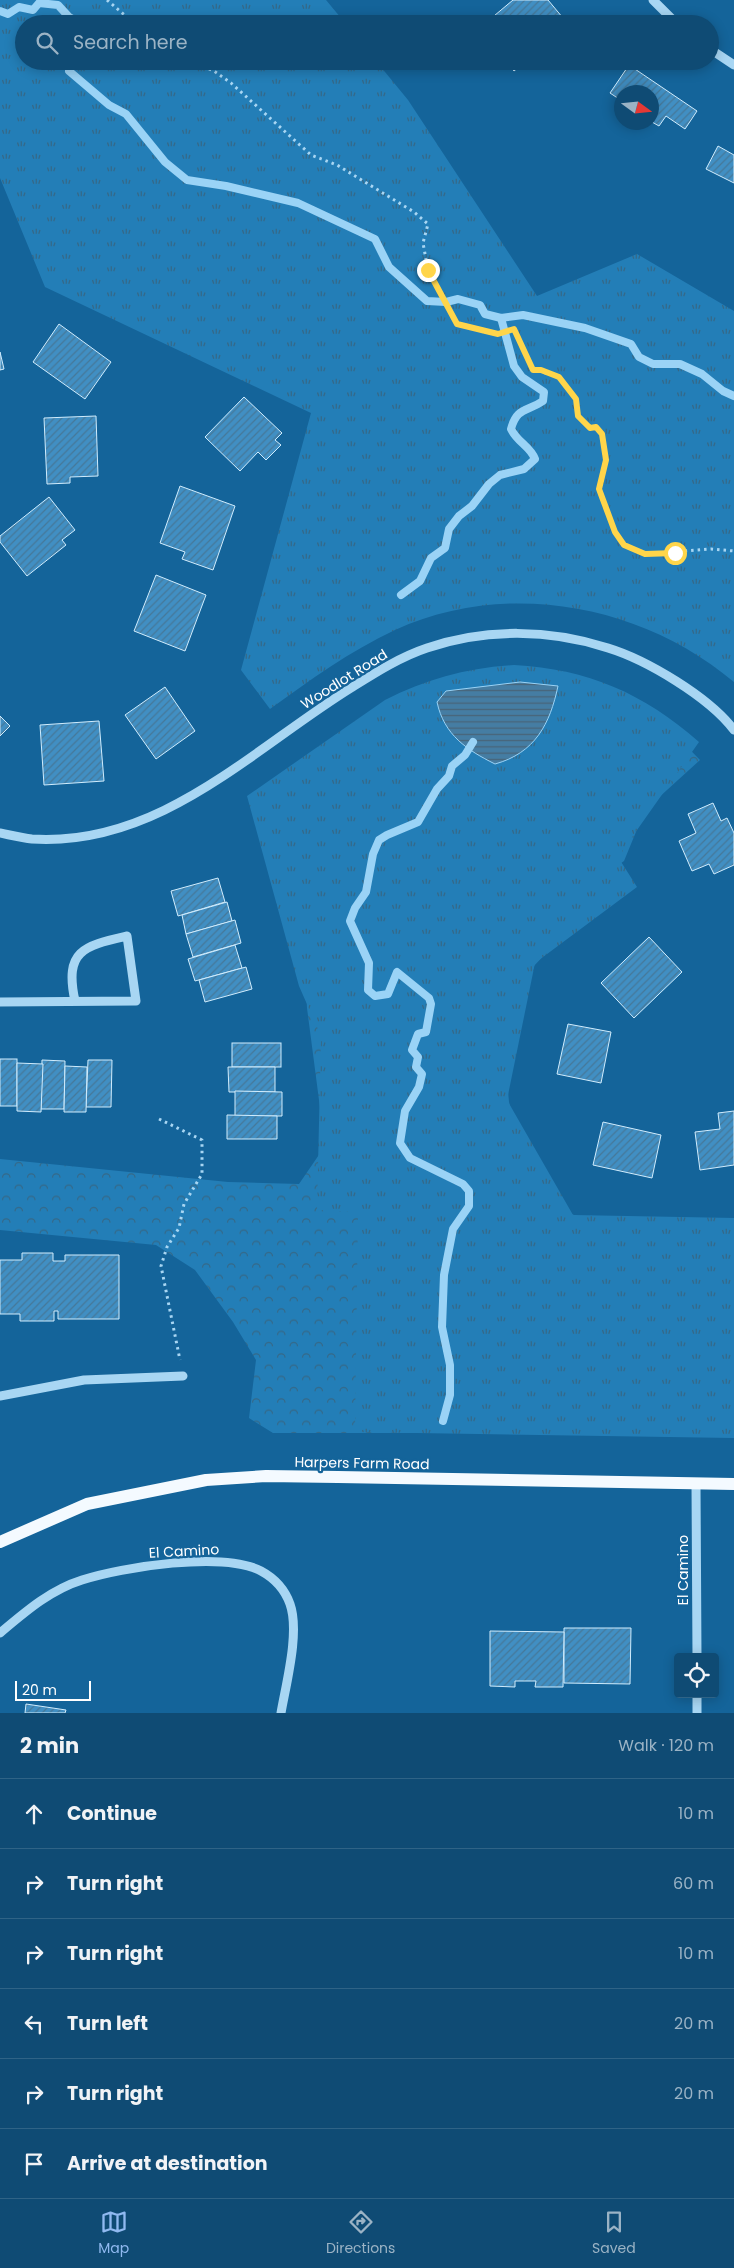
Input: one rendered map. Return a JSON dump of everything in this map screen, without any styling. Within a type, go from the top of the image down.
[{"type":"main road","name":"Harpers Farm Road","points":[[0,1542],[88,1504],[206,1480],[311,1477],[734,1484]]},
{"type":"street","points":[[653,0],[668,15]]},
{"type":"street","points":[[719,55],[734,65]]},
{"type":"street","name":"Woodlot Road","points":[[0,832],[31,839],[74,838],[118,829],[161,814],[198,794],[338,696],[382,669],[427,648],[473,637],[512,633],[552,635],[580,639],[619,651],[659,670],[700,698],[734,730]]},
{"type":"street","points":[[0,1002],[136,1001],[127,936],[93,944],[81,952],[73,965],[71,982],[75,1001]]},
{"type":"street","points":[[0,1396],[84,1380],[183,1376]]},
{"type":"street","name":"El Camino","points":[[696,1484],[697,1653]]},
{"type":"street","name":"El Camino","points":[[0,1633],[39,1600],[81,1580],[167,1564],[209,1561],[240,1564],[260,1570],[279,1584],[290,1605],[293,1628],[281,1713]]},
{"type":"street","points":[[697,1698],[698,1713]]},
{"type":"path","points":[[107,0],[124,15]]},
{"type":"path","points":[[212,70],[231,82],[269,114],[278,127],[291,134],[311,155],[336,165],[414,212],[428,224],[423,244],[428,270],[457,324],[498,334],[514,329],[533,370],[541,370],[559,377],[576,399],[578,416],[590,428],[596,427],[602,434],[606,460],[599,489],[615,532],[624,545],[645,554],[711,550],[734,551]]},
{"type":"path","points":[[160,1119],[202,1140],[202,1174],[184,1204],[179,1228],[167,1247],[161,1266],[183,1376]]},
{"type":"green space","points":[[0,0],[326,0],[338,15],[15,15],[15,70],[383,70],[408,100],[537,296],[637,254],[734,311],[734,682],[698,655],[658,634],[616,618],[572,608],[527,603],[482,606],[438,614],[395,630],[346,657],[270,709],[241,670],[311,413],[45,287],[0,178]]},
{"type":"green space","points":[[514,665],[541,667],[566,672],[590,678],[613,687],[657,710],[699,742],[618,857],[637,887],[535,963],[507,1100],[573,1215],[734,1218],[734,1438],[355,1432],[358,1212],[317,1210],[321,1036],[299,986],[247,796],[385,700],[431,680],[463,672]]},
{"type":"green space","points":[[660,719],[700,760],[645,810],[624,861],[591,884],[547,952],[519,982],[503,1036],[509,1102],[522,1156],[555,1209],[603,1224],[734,1433],[273,1433],[249,1418],[256,1360],[233,1322],[195,1270],[156,1245],[0,1230],[0,1159],[228,1182],[299,1184],[325,1146],[307,1008],[304,943]]},
{"type":"shaded area","points":[[520,682],[558,686],[550,713],[538,735],[521,753],[509,759],[495,764],[475,753],[458,740],[445,724],[440,714],[437,702],[446,691]]},
{"type":"building","points":[[513,0],[548,0],[560,15],[495,15]]},
{"type":"building","points":[[626,70],[636,70],[659,85],[615,85]]},
{"type":"building","points":[[659,85],[697,111],[685,129],[666,116],[659,126]]},
{"type":"building","points":[[614,87],[614,96],[610,93]]},
{"type":"building","points":[[718,146],[734,155],[734,183],[706,169]]},
{"type":"building","points":[[59,324],[111,362],[85,399],[33,362]]},
{"type":"building","points":[[0,352],[4,369],[0,370]]},
{"type":"building","points":[[244,397],[282,433],[275,440],[281,445],[266,460],[258,452],[240,471],[205,437]]},
{"type":"building","points":[[96,416],[98,476],[70,477],[70,483],[47,484],[44,418]]},
{"type":"building","points":[[180,486],[235,506],[213,570],[182,559],[185,552],[160,543]]},
{"type":"building","points":[[49,497],[75,530],[62,540],[66,545],[27,576],[0,542],[0,536]]},
{"type":"building","points":[[156,575],[206,595],[185,651],[134,631]]},
{"type":"building","points":[[165,687],[195,731],[156,759],[125,715]]},
{"type":"building","points":[[0,716],[10,726],[0,736]]},
{"type":"building","points":[[99,721],[104,781],[44,785],[40,725]]},
{"type":"building","points":[[713,803],[721,821],[727,818],[734,833],[734,865],[714,874],[709,864],[692,871],[679,841],[696,833],[688,814]]},
{"type":"building","points":[[218,878],[225,902],[178,916],[171,891]]},
{"type":"building","points":[[227,902],[232,921],[186,934],[182,915]]},
{"type":"building","points":[[235,920],[241,943],[193,957],[186,934]]},
{"type":"building","points":[[649,937],[682,972],[634,1018],[601,983]]},
{"type":"building","points":[[235,945],[242,968],[195,981],[188,959]]},
{"type":"building","points":[[246,967],[252,989],[205,1002],[199,980]]},
{"type":"building","points":[[568,1024],[611,1032],[601,1083],[557,1074]]},
{"type":"building","points":[[232,1043],[281,1043],[281,1067],[232,1067]]},
{"type":"building","points":[[0,1059],[17,1059],[17,1106],[0,1106]]},
{"type":"building","points":[[42,1060],[65,1061],[64,1109],[41,1109]]},
{"type":"building","points":[[88,1060],[112,1060],[111,1107],[86,1107]]},
{"type":"building","points":[[17,1063],[43,1064],[41,1112],[17,1111]]},
{"type":"building","points":[[65,1066],[87,1067],[86,1112],[64,1112]]},
{"type":"building","points":[[228,1067],[275,1067],[275,1092],[229,1092]]},
{"type":"building","points":[[235,1091],[282,1092],[282,1116],[235,1116]]},
{"type":"building","points":[[734,1111],[734,1165],[700,1170],[695,1132],[720,1129],[718,1113]]},
{"type":"building","points":[[227,1115],[277,1116],[277,1139],[227,1139]]},
{"type":"building","points":[[603,1122],[661,1135],[652,1178],[593,1165]]},
{"type":"building","points":[[22,1253],[53,1253],[53,1261],[65,1261],[65,1255],[119,1255],[119,1319],[58,1319],[58,1311],[54,1311],[54,1321],[20,1321],[20,1314],[0,1314],[0,1260],[22,1260]]},
{"type":"building","points":[[564,1628],[631,1628],[630,1684],[564,1683]]},
{"type":"building","points":[[490,1631],[564,1632],[563,1687],[535,1687],[536,1681],[515,1681],[515,1687],[490,1686]]},
{"type":"building","points":[[26,1704],[66,1710],[65,1713],[25,1713]]},
{"type":"waterway","points":[[0,11],[8,14],[19,7],[33,10],[39,3],[58,5],[67,15]]},
{"type":"waterway","points":[[70,70],[109,105],[126,114],[165,162],[187,180],[226,186],[298,203],[375,239],[389,267],[427,301],[446,302],[458,299],[480,305],[485,314],[501,318],[523,315],[585,328],[631,344],[639,357],[653,364],[680,364],[702,374],[723,391],[734,396]]},
{"type":"waterway","points":[[401,595],[420,581],[431,558],[445,548],[449,529],[459,516],[472,506],[489,484],[500,475],[524,469],[535,459],[511,429],[513,422],[520,413],[543,401],[544,392],[522,377],[514,366],[501,318]]},
{"type":"waterway","points":[[443,1421],[450,1395],[450,1365],[442,1327],[444,1275],[453,1229],[469,1206],[469,1191],[463,1184],[410,1158],[400,1143],[405,1111],[419,1087],[422,1074],[416,1067],[418,1057],[412,1050],[418,1034],[426,1032],[431,1004],[429,998],[397,972],[388,994],[375,996],[368,990],[369,963],[350,921],[355,908],[366,892],[373,854],[379,840],[418,822],[437,789],[449,776],[452,766],[465,755],[473,742]]},
{"type":"route","points":[[428,270],[457,324],[472,326],[498,334],[514,329],[533,370],[541,370],[559,377],[576,399],[578,416],[590,428],[596,427],[602,434],[606,460],[599,489],[612,519],[615,532],[624,545],[645,554],[675,553]]}]
